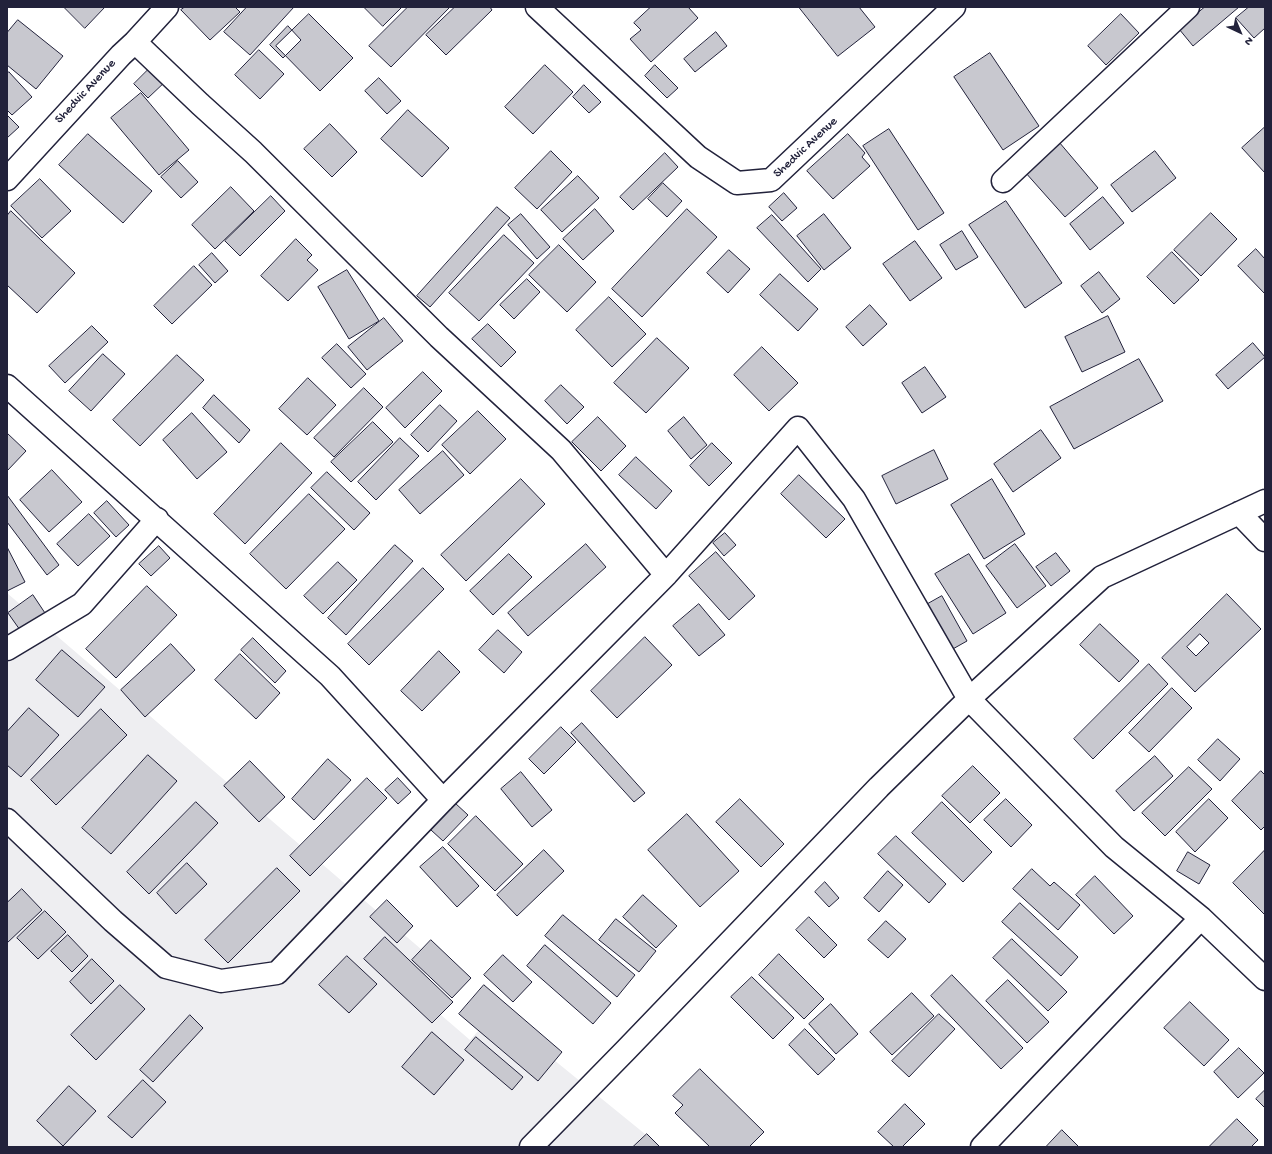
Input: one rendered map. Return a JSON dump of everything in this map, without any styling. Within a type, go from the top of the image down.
[{"type":"street","name":"Shedvic Avenue","points":[[7,179],[167,7]]},
{"type":"street","name":"Shedvic Avenue","points":[[537,7],[698,157],[737,183],[771,180],[954,7]]},
{"type":"street","points":[[1003,181],[1188,7]]},
{"type":"street","points":[[135,42],[253,152],[439,337],[561,450],[666,576]]},
{"type":"street","points":[[7,386],[157,519],[330,676],[443,800]]},
{"type":"street","points":[[7,820],[113,920],[166,967],[221,981],[276,973],[443,800],[666,576],[798,428],[854,499],[969,699],[1114,847],[1201,918],[1265,979]]},
{"type":"street","points":[[531,1147],[879,787],[969,699],[1102,577],[1265,501]]},
{"type":"street","points":[[1239,513],[1265,540]]},
{"type":"street","points":[[7,648],[82,604],[157,519]]},
{"type":"street","points":[[982,1147],[1201,918]]},
{"type":"shaded area","points":[[7,593],[436,962],[412,990],[470,1040],[495,1012],[661,1147],[7,1147]]},
{"type":"building","points":[[64,7],[105,7],[85,28]]},
{"type":"building","points":[[185,7],[235,7],[240,12],[210,40],[181,10]]},
{"type":"building","points":[[247,7],[294,7],[250,55],[224,32]]},
{"type":"building","points":[[364,7],[402,7],[383,26]]},
{"type":"building","points":[[408,7],[450,7],[391,67],[369,46]]},
{"type":"building","points":[[455,7],[490,7],[492,10],[446,55],[426,35]]},
{"type":"building","points":[[651,7],[688,7],[698,18],[651,62],[630,39],[641,30],[634,23]]},
{"type":"building","points":[[799,7],[859,7],[875,27],[838,56]]},
{"type":"building","points":[[1205,7],[1239,7],[1193,46],[1179,29]]},
{"type":"building","points":[[1249,7],[1265,7],[1265,28],[1254,38],[1236,18]]},
{"type":"building","points":[[309,14],[353,58],[320,91],[276,46]]},
{"type":"building","points":[[1121,14],[1139,33],[1106,65],[1088,46]]},
{"type":"building","points":[[18,20],[63,56],[36,89],[7,65],[7,33]]},
{"type":"building","points":[[288,26],[301,40],[283,58],[270,45]]},
{"type":"building","points":[[716,32],[727,46],[695,72],[684,59]]},
{"type":"building","points":[[259,50],[284,74],[260,99],[235,75]]},
{"type":"building","points":[[990,53],[1039,126],[1003,150],[954,77]]},
{"type":"building","points":[[545,65],[573,92],[533,134],[505,107]]},
{"type":"building","points":[[655,65],[678,88],[667,98],[645,76]]},
{"type":"building","points":[[152,66],[167,80],[148,98],[134,84]]},
{"type":"building","points":[[9,72],[32,97],[12,115],[7,110],[7,74]]},
{"type":"building","points":[[379,78],[401,101],[387,114],[365,91]]},
{"type":"building","points":[[584,85],[601,102],[589,113],[573,97]]},
{"type":"building","points":[[141,93],[189,150],[159,175],[111,118]]},
{"type":"building","points":[[408,110],[449,148],[422,177],[381,139]]},
{"type":"building","points":[[7,115],[19,127],[7,138]]},
{"type":"building","points":[[330,124],[357,152],[332,177],[304,149]]},
{"type":"building","points":[[1265,127],[1265,173],[1242,148]]},
{"type":"building","points":[[889,129],[944,213],[918,230],[863,146]]},
{"type":"building","points":[[88,134],[152,191],[123,223],[59,165]]},
{"type":"building","points":[[848,134],[865,153],[862,157],[870,166],[833,199],[807,171]]},
{"type":"building","points":[[1059,142],[1098,188],[1065,217],[1025,172]]},
{"type":"building","points":[[551,151],[572,172],[537,209],[515,188]]},
{"type":"building","points":[[1155,151],[1176,178],[1132,212],[1111,185]]},
{"type":"building","points":[[665,153],[678,167],[633,210],[620,197]]},
{"type":"building","points":[[178,161],[198,182],[181,198],[161,177]]},
{"type":"building","points":[[578,176],[599,198],[562,232],[541,210]]},
{"type":"building","points":[[40,179],[71,211],[42,238],[11,206]]},
{"type":"building","points":[[663,183],[682,201],[667,217],[648,199]]},
{"type":"building","points":[[231,187],[254,211],[215,249],[192,225]]},
{"type":"building","points":[[784,193],[797,208],[782,221],[769,207]]},
{"type":"building","points":[[271,196],[285,211],[240,256],[225,241]]},
{"type":"building","points":[[1103,197],[1124,223],[1090,250],[1070,224]]},
{"type":"building","points":[[1006,201],[1062,283],[1025,308],[969,225]]},
{"type":"building","points":[[497,207],[510,218],[430,307],[417,296]]},
{"type":"building","points":[[595,209],[614,231],[583,260],[563,239]]},
{"type":"building","points":[[687,209],[717,237],[642,317],[612,289]]},
{"type":"building","points":[[11,211],[75,273],[37,313],[7,285],[7,216]]},
{"type":"building","points":[[1211,213],[1237,239],[1201,276],[1174,250]]},
{"type":"building","points":[[521,214],[550,247],[537,259],[508,225]]},
{"type":"building","points":[[824,214],[851,248],[824,270],[797,236]]},
{"type":"building","points":[[772,215],[821,269],[808,282],[757,228]]},
{"type":"building","points":[[962,231],[978,257],[956,270],[940,245]]},
{"type":"building","points":[[504,235],[534,263],[479,321],[449,293]]},
{"type":"building","points":[[296,239],[312,255],[307,260],[318,270],[288,301],[261,276]]},
{"type":"building","points":[[915,241],[942,278],[910,301],[883,264]]},
{"type":"building","points":[[559,245],[596,282],[567,312],[529,275]]},
{"type":"building","points":[[1256,249],[1265,259],[1265,294],[1238,266]]},
{"type":"building","points":[[729,250],[750,269],[728,293],[707,273]]},
{"type":"building","points":[[1172,252],[1199,280],[1174,304],[1147,277]]},
{"type":"building","points":[[212,253],[228,271],[215,283],[199,265]]},
{"type":"building","points":[[194,266],[212,285],[172,324],[154,306]]},
{"type":"building","points":[[347,270],[379,321],[349,339],[318,287]]},
{"type":"building","points":[[1099,272],[1120,299],[1102,313],[1081,286]]},
{"type":"building","points":[[780,274],[818,309],[798,331],[760,295]]},
{"type":"building","points":[[527,279],[540,292],[514,319],[500,305]]},
{"type":"building","points":[[609,297],[646,334],[612,367],[576,330]]},
{"type":"building","points":[[870,305],[887,324],[863,346],[846,327]]},
{"type":"building","points":[[1108,316],[1125,352],[1082,372],[1065,337]]},
{"type":"building","points":[[384,318],[403,341],[367,370],[348,347]]},
{"type":"building","points":[[488,324],[516,352],[501,367],[472,339]]},
{"type":"building","points":[[92,326],[108,342],[65,383],[49,366]]},
{"type":"building","points":[[657,338],[689,368],[646,413],[614,383]]},
{"type":"building","points":[[1253,343],[1265,357],[1228,389],[1216,375]]},
{"type":"building","points":[[337,344],[366,374],[351,388],[322,358]]},
{"type":"building","points":[[762,347],[798,383],[769,411],[734,375]]},
{"type":"building","points":[[103,354],[125,374],[91,411],[69,391]]},
{"type":"building","points":[[177,355],[204,380],[140,446],[113,420]]},
{"type":"building","points":[[1139,359],[1163,401],[1074,449],[1050,407]]},
{"type":"building","points":[[925,367],[946,397],[922,413],[902,383]]},
{"type":"building","points":[[423,372],[442,391],[405,428],[386,408]]},
{"type":"building","points":[[308,378],[336,405],[307,435],[279,409]]},
{"type":"building","points":[[561,385],[584,407],[567,424],[545,401]]},
{"type":"building","points":[[364,388],[383,407],[334,457],[314,438]]},
{"type":"building","points":[[214,395],[250,430],[239,443],[203,408]]},
{"type":"building","points":[[440,405],[457,421],[428,452],[411,435]]},
{"type":"building","points":[[478,411],[506,439],[470,474],[442,445]]},
{"type":"building","points":[[192,413],[227,452],[197,479],[163,440]]},
{"type":"building","points":[[598,417],[626,446],[601,471],[572,442]]},
{"type":"building","points":[[684,417],[707,445],[691,459],[668,431]]},
{"type":"building","points":[[373,422],[393,442],[351,482],[331,462]]},
{"type":"building","points":[[1041,430],[1061,458],[1013,492],[994,464]]},
{"type":"building","points":[[7,433],[26,451],[7,471]]},
{"type":"building","points":[[400,438],[419,456],[376,500],[358,482]]},
{"type":"building","points":[[281,443],[312,473],[245,544],[214,514]]},
{"type":"building","points":[[712,443],[732,463],[709,486],[690,466]]},
{"type":"building","points":[[934,450],[948,479],[896,504],[882,476]]},
{"type":"building","points":[[443,451],[464,475],[420,514],[399,490]]},
{"type":"building","points":[[636,457],[672,491],[656,509],[619,475]]},
{"type":"building","points":[[52,470],[82,502],[49,532],[20,500]]},
{"type":"building","points":[[327,472],[370,513],[354,530],[311,488]]},
{"type":"building","points":[[799,475],[845,519],[826,538],[781,494]]},
{"type":"building","points":[[521,479],[545,504],[466,581],[441,555]]},
{"type":"building","points":[[992,479],[1025,534],[984,559],[951,505]]},
{"type":"building","points":[[309,494],[345,529],[286,589],[250,554]]},
{"type":"building","points":[[7,495],[59,565],[47,575],[7,522]]},
{"type":"building","points":[[107,501],[129,525],[116,537],[94,513]]},
{"type":"building","points":[[89,514],[110,536],[78,566],[57,544]]},
{"type":"building","points":[[725,533],[736,545],[724,556],[713,543]]},
{"type":"building","points":[[586,544],[606,567],[528,636],[508,613]]},
{"type":"building","points":[[1015,544],[1046,586],[1017,608],[986,566]]},
{"type":"building","points":[[395,545],[413,561],[346,635],[328,618]]},
{"type":"building","points":[[159,546],[170,558],[151,576],[139,564]]},
{"type":"building","points":[[7,547],[25,582],[7,591]]},
{"type":"building","points":[[716,552],[755,596],[729,620],[689,576]]},
{"type":"building","points":[[1056,553],[1070,571],[1051,586],[1036,567]]},
{"type":"building","points":[[509,554],[532,577],[493,615],[470,591]]},
{"type":"building","points":[[969,554],[1006,613],[973,634],[935,574]]},
{"type":"building","points":[[338,562],[357,580],[323,614],[304,596]]},
{"type":"building","points":[[423,568],[444,589],[369,665],[348,644]]},
{"type":"building","points":[[147,586],[177,615],[116,678],[86,649]]},
{"type":"building","points":[[1227,594],[1261,629],[1195,692],[1162,658]],"holes":[[[1200,634],[1209,643],[1196,656],[1187,647]]]},
{"type":"building","points":[[33,595],[45,613],[20,630],[8,613]]},
{"type":"building","points":[[942,596],[967,641],[951,650],[926,605]]},
{"type":"building","points":[[699,604],[725,635],[699,656],[673,626]]},
{"type":"building","points":[[1100,624],[1139,661],[1119,682],[1080,645]]},
{"type":"building","points":[[498,630],[522,652],[504,673],[479,650]]},
{"type":"building","points":[[645,637],[672,665],[617,718],[591,691]]},
{"type":"building","points":[[253,638],[286,671],[275,683],[241,650]]},
{"type":"building","points":[[171,644],[195,670],[145,717],[121,690]]},
{"type":"building","points":[[62,650],[105,687],[78,717],[36,680]]},
{"type":"building","points":[[439,651],[460,672],[422,711],[401,691]]},
{"type":"building","points":[[240,654],[280,693],[256,719],[215,680]]},
{"type":"building","points":[[1149,664],[1168,684],[1093,759],[1074,739]]},
{"type":"building","points":[[1172,688],[1192,708],[1149,752],[1129,733]]},
{"type":"building","points":[[29,708],[59,735],[21,777],[7,765],[7,732]]},
{"type":"building","points":[[101,709],[127,735],[56,805],[31,780]]},
{"type":"building","points":[[582,723],[645,793],[634,802],[571,733]]},
{"type":"building","points":[[561,727],[576,742],[544,774],[529,759]]},
{"type":"building","points":[[1218,739],[1240,759],[1220,781],[1198,760]]},
{"type":"building","points":[[148,755],[177,781],[111,854],[82,828]]},
{"type":"building","points":[[1155,756],[1173,776],[1134,811],[1116,791]]},
{"type":"building","points":[[328,759],[351,780],[314,820],[292,799]]},
{"type":"building","points":[[250,761],[285,797],[259,822],[224,786]]},
{"type":"building","points":[[973,766],[1000,793],[970,823],[942,796]]},
{"type":"building","points":[[1189,767],[1212,789],[1165,836],[1142,813]]},
{"type":"building","points":[[1261,771],[1265,775],[1265,826],[1261,830],[1232,801]]},
{"type":"building","points":[[521,772],[552,810],[532,827],[501,789]]},
{"type":"building","points":[[367,778],[387,798],[310,876],[290,856]]},
{"type":"building","points":[[398,778],[411,792],[398,804],[385,790]]},
{"type":"building","points":[[740,799],[784,844],[761,867],[716,822]]},
{"type":"building","points":[[1006,799],[1032,825],[1011,847],[984,820]]},
{"type":"building","points":[[1209,799],[1228,818],[1195,852],[1176,832]]},
{"type":"building","points":[[196,802],[218,823],[149,894],[127,872]]},
{"type":"building","points":[[942,802],[992,852],[963,882],[912,833]]},
{"type":"building","points":[[455,803],[468,815],[443,841],[431,830]]},
{"type":"building","points":[[687,814],[739,871],[700,907],[648,850]]},
{"type":"building","points":[[476,816],[523,864],[495,891],[448,844]]},
{"type":"building","points":[[896,836],[946,884],[929,903],[878,854]]},
{"type":"building","points":[[443,847],[479,886],[457,907],[420,867]]},
{"type":"building","points":[[544,850],[564,871],[517,916],[497,895]]},
{"type":"building","points":[[1265,850],[1265,915],[1233,883]]},
{"type":"building","points":[[1188,852],[1210,865],[1199,884],[1177,871]]},
{"type":"building","points":[[187,863],[207,884],[176,914],[157,893]]},
{"type":"building","points":[[277,868],[300,891],[228,963],[205,940]]},
{"type":"building","points":[[1032,869],[1050,886],[1054,882],[1080,905],[1058,930],[1013,889]]},
{"type":"building","points":[[888,871],[903,885],[879,912],[864,898]]},
{"type":"building","points":[[1095,876],[1133,916],[1114,934],[1076,895]]},
{"type":"building","points":[[825,882],[839,898],[829,907],[815,892]]},
{"type":"building","points":[[22,889],[42,910],[7,943],[7,903]]},
{"type":"building","points":[[643,895],[677,926],[656,948],[623,917]]},
{"type":"building","points":[[387,900],[413,926],[397,943],[370,917]]},
{"type":"building","points":[[1020,903],[1078,957],[1061,976],[1002,922]]},
{"type":"building","points":[[45,911],[66,932],[38,959],[17,938]]},
{"type":"building","points":[[563,915],[635,975],[617,997],[545,936]]},
{"type":"building","points":[[809,917],[837,945],[824,958],[796,930]]},
{"type":"building","points":[[616,919],[656,951],[639,972],[599,940]]},
{"type":"building","points":[[886,921],[906,939],[888,958],[868,940]]},
{"type":"building","points":[[68,935],[88,956],[72,972],[51,951]]},
{"type":"building","points":[[385,937],[453,1002],[432,1023],[364,959]]},
{"type":"building","points":[[1012,939],[1067,992],[1048,1011],[993,958]]},
{"type":"building","points":[[431,940],[471,978],[452,998],[412,960]]},
{"type":"building","points":[[545,945],[611,1003],[593,1024],[527,966]]},
{"type":"building","points":[[779,954],[824,999],[804,1019],[759,975]]},
{"type":"building","points":[[503,955],[532,982],[513,1002],[484,975]]},
{"type":"building","points":[[347,956],[377,984],[349,1013],[319,985]]},
{"type":"building","points":[[92,959],[114,981],[91,1004],[70,982]]},
{"type":"building","points":[[952,975],[1023,1048],[1001,1069],[931,996]]},
{"type":"building","points":[[752,977],[794,1018],[773,1039],[731,997]]},
{"type":"building","points":[[1008,980],[1049,1022],[1027,1043],[986,1001]]},
{"type":"building","points":[[120,985],[145,1009],[96,1060],[71,1035]]},
{"type":"building","points":[[484,985],[562,1052],[538,1081],[459,1014]]},
{"type":"building","points":[[912,993],[934,1016],[892,1055],[870,1032]]},
{"type":"building","points":[[1190,1002],[1229,1040],[1204,1066],[1164,1028]]},
{"type":"building","points":[[831,1004],[858,1034],[836,1054],[809,1024]]},
{"type":"building","points":[[939,1014],[955,1029],[909,1077],[892,1061]]},
{"type":"building","points":[[190,1015],[203,1028],[153,1082],[140,1070]]},
{"type":"building","points":[[805,1029],[835,1059],[818,1075],[789,1045]]},
{"type":"building","points":[[432,1032],[464,1060],[434,1095],[402,1067]]},
{"type":"building","points":[[476,1037],[523,1077],[512,1090],[465,1050]]},
{"type":"building","points":[[1239,1048],[1264,1073],[1238,1098],[1214,1072]]},
{"type":"building","points":[[700,1069],[764,1132],[749,1147],[710,1147],[675,1113],[683,1105],[673,1096]]},
{"type":"building","points":[[143,1080],[166,1102],[132,1138],[108,1117]]},
{"type":"building","points":[[69,1086],[96,1111],[63,1146],[37,1121]]},
{"type":"building","points":[[1265,1090],[1265,1108],[1256,1099]]},
{"type":"building","points":[[905,1104],[925,1124],[902,1147],[894,1147],[878,1132]]},
{"type":"building","points":[[1237,1119],[1258,1140],[1251,1147],[1209,1147]]},
{"type":"building","points":[[1062,1130],[1079,1147],[1046,1147]]},
{"type":"building","points":[[647,1134],[660,1147],[633,1147]]}]
